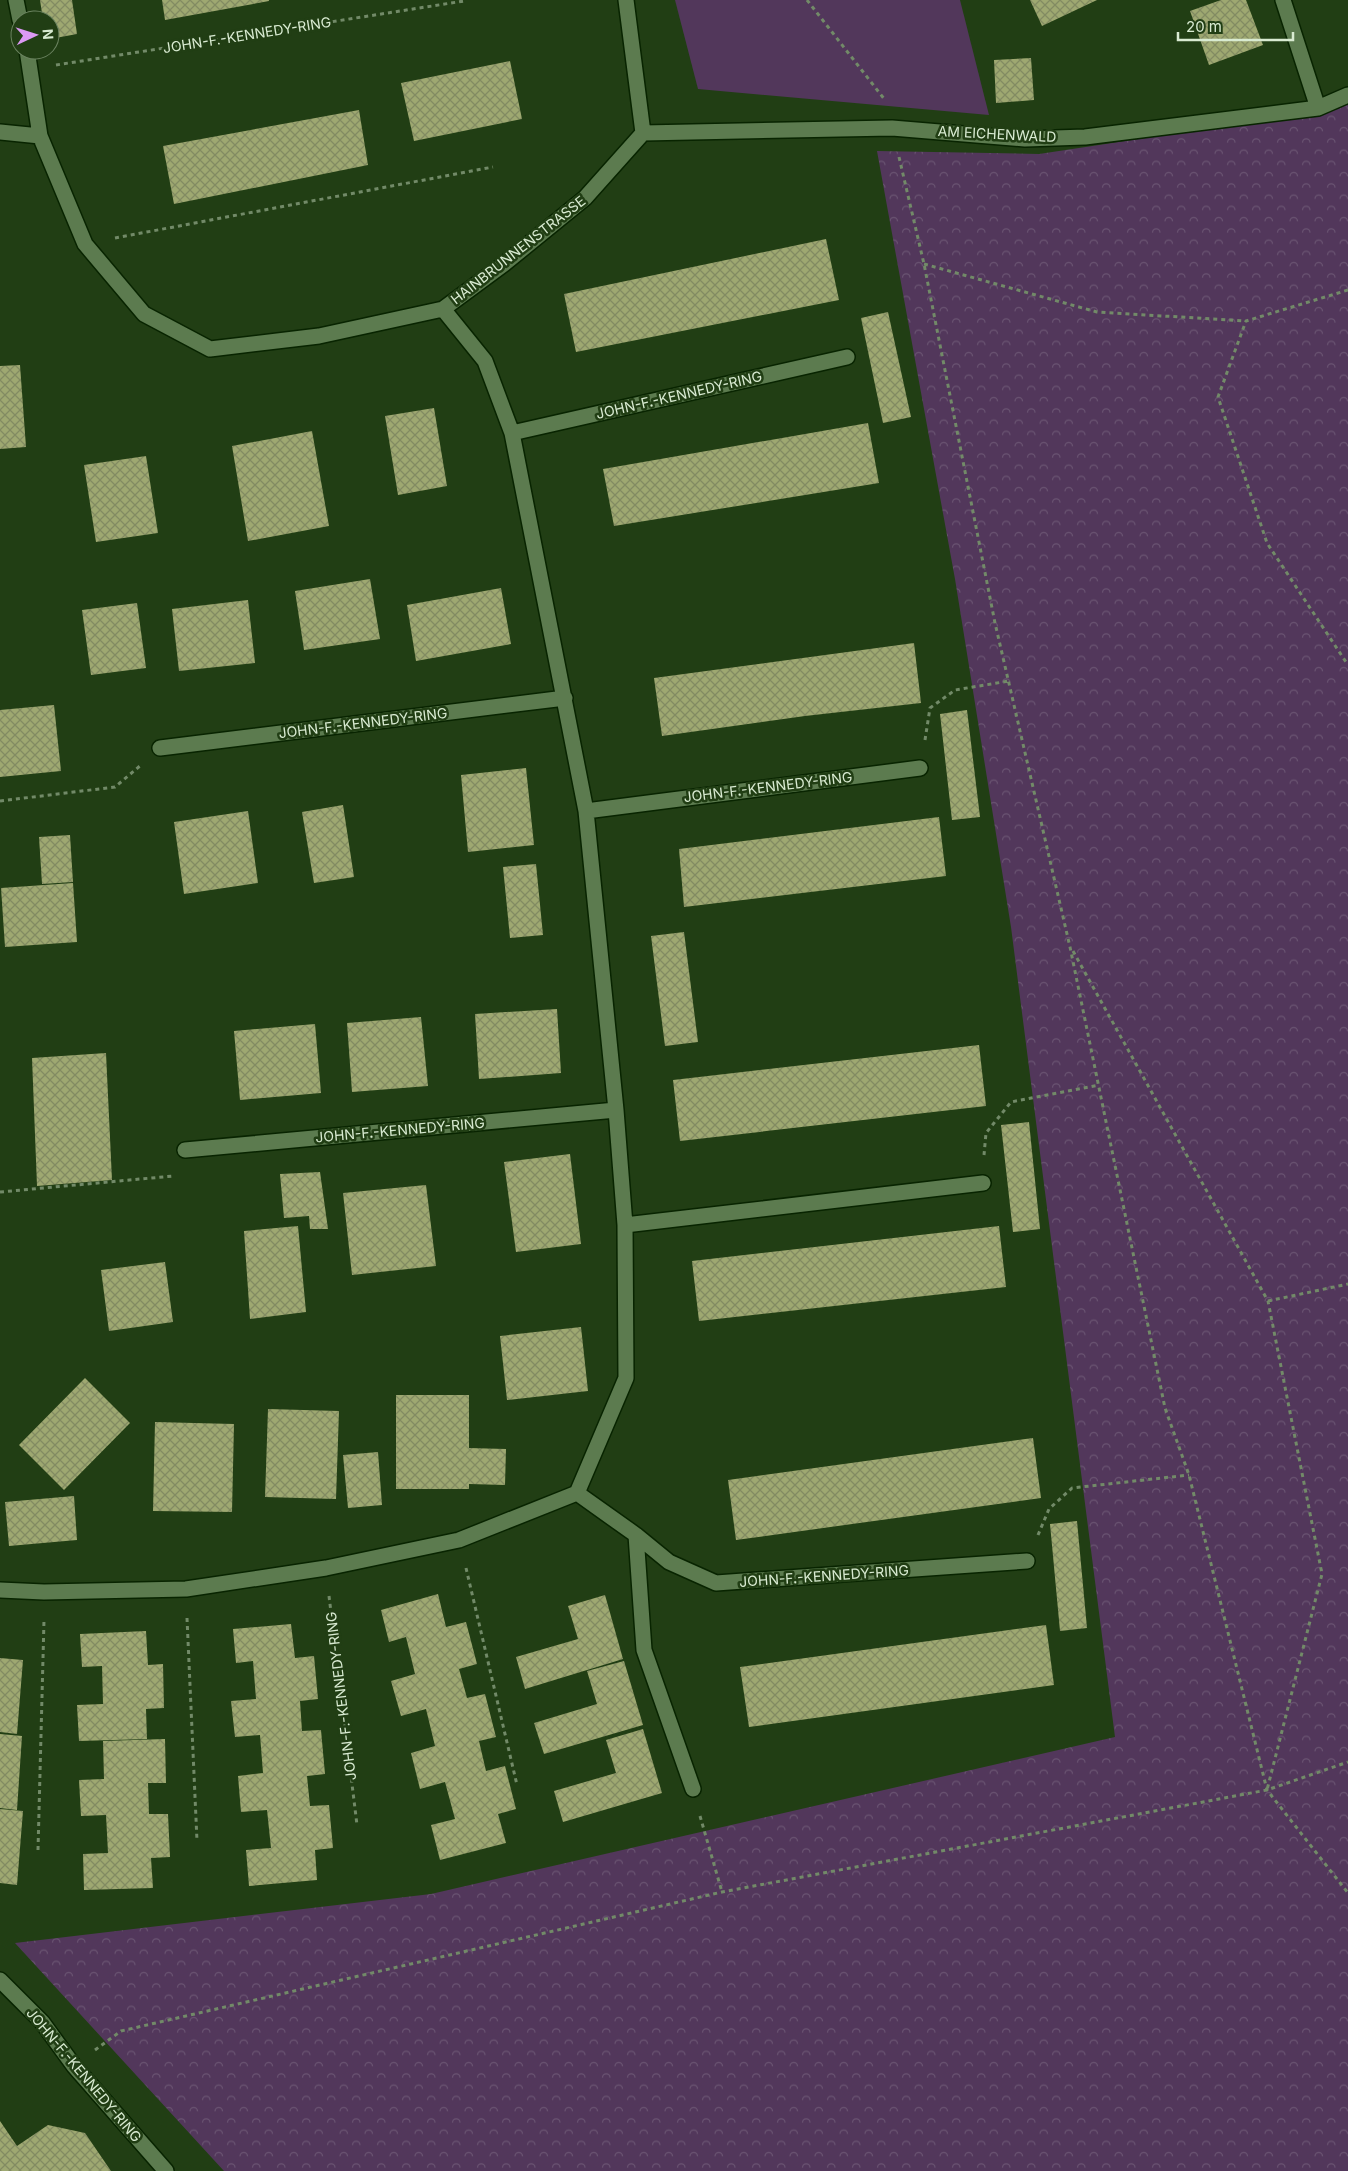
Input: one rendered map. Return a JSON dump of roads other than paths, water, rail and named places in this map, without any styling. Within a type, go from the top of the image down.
[{"type":"street","points":[[626,0],[643,133]]},
{"type":"street","points":[[1283,0],[1318,108]]},
{"type":"street","points":[[0,1590],[44,1592],[186,1590],[326,1568],[459,1540],[577,1492],[626,1378],[625,1225],[616,1110],[586,811],[512,433],[485,361],[443,308],[319,336],[210,349],[144,314],[85,244],[40,136],[29,60]]},
{"type":"street","name":"AM EICHENWALD","points":[[643,133],[892,128],[1025,139],[1085,137],[1318,108],[1348,95]]},
{"type":"street","points":[[0,132],[40,136]]},
{"type":"street","name":"HAINBRUNNENSTRASSE","points":[[443,308],[504,264],[585,198],[643,133]]},
{"type":"street","name":"JOHN-F.-KENNEDY-RING","points":[[512,433],[847,357]]},
{"type":"street","name":"JOHN-F.-KENNEDY-RING","points":[[160,748],[565,698]]},
{"type":"street","name":"JOHN-F.-KENNEDY-RING","points":[[586,811],[920,768]]},
{"type":"street","name":"JOHN-F.-KENNEDY-RING","points":[[185,1150],[616,1110]]},
{"type":"street","points":[[625,1225],[983,1183]]},
{"type":"street","name":"JOHN-F.-KENNEDY-RING","points":[[577,1492],[636,1535],[668,1562],[716,1583],[1027,1561]]},
{"type":"street","points":[[636,1535],[644,1650],[693,1789]]},
{"type":"street","name":"JOHN-F.-KENNEDY-RING","points":[[0,1980],[42,2022],[74,2066],[166,2171]]}]
